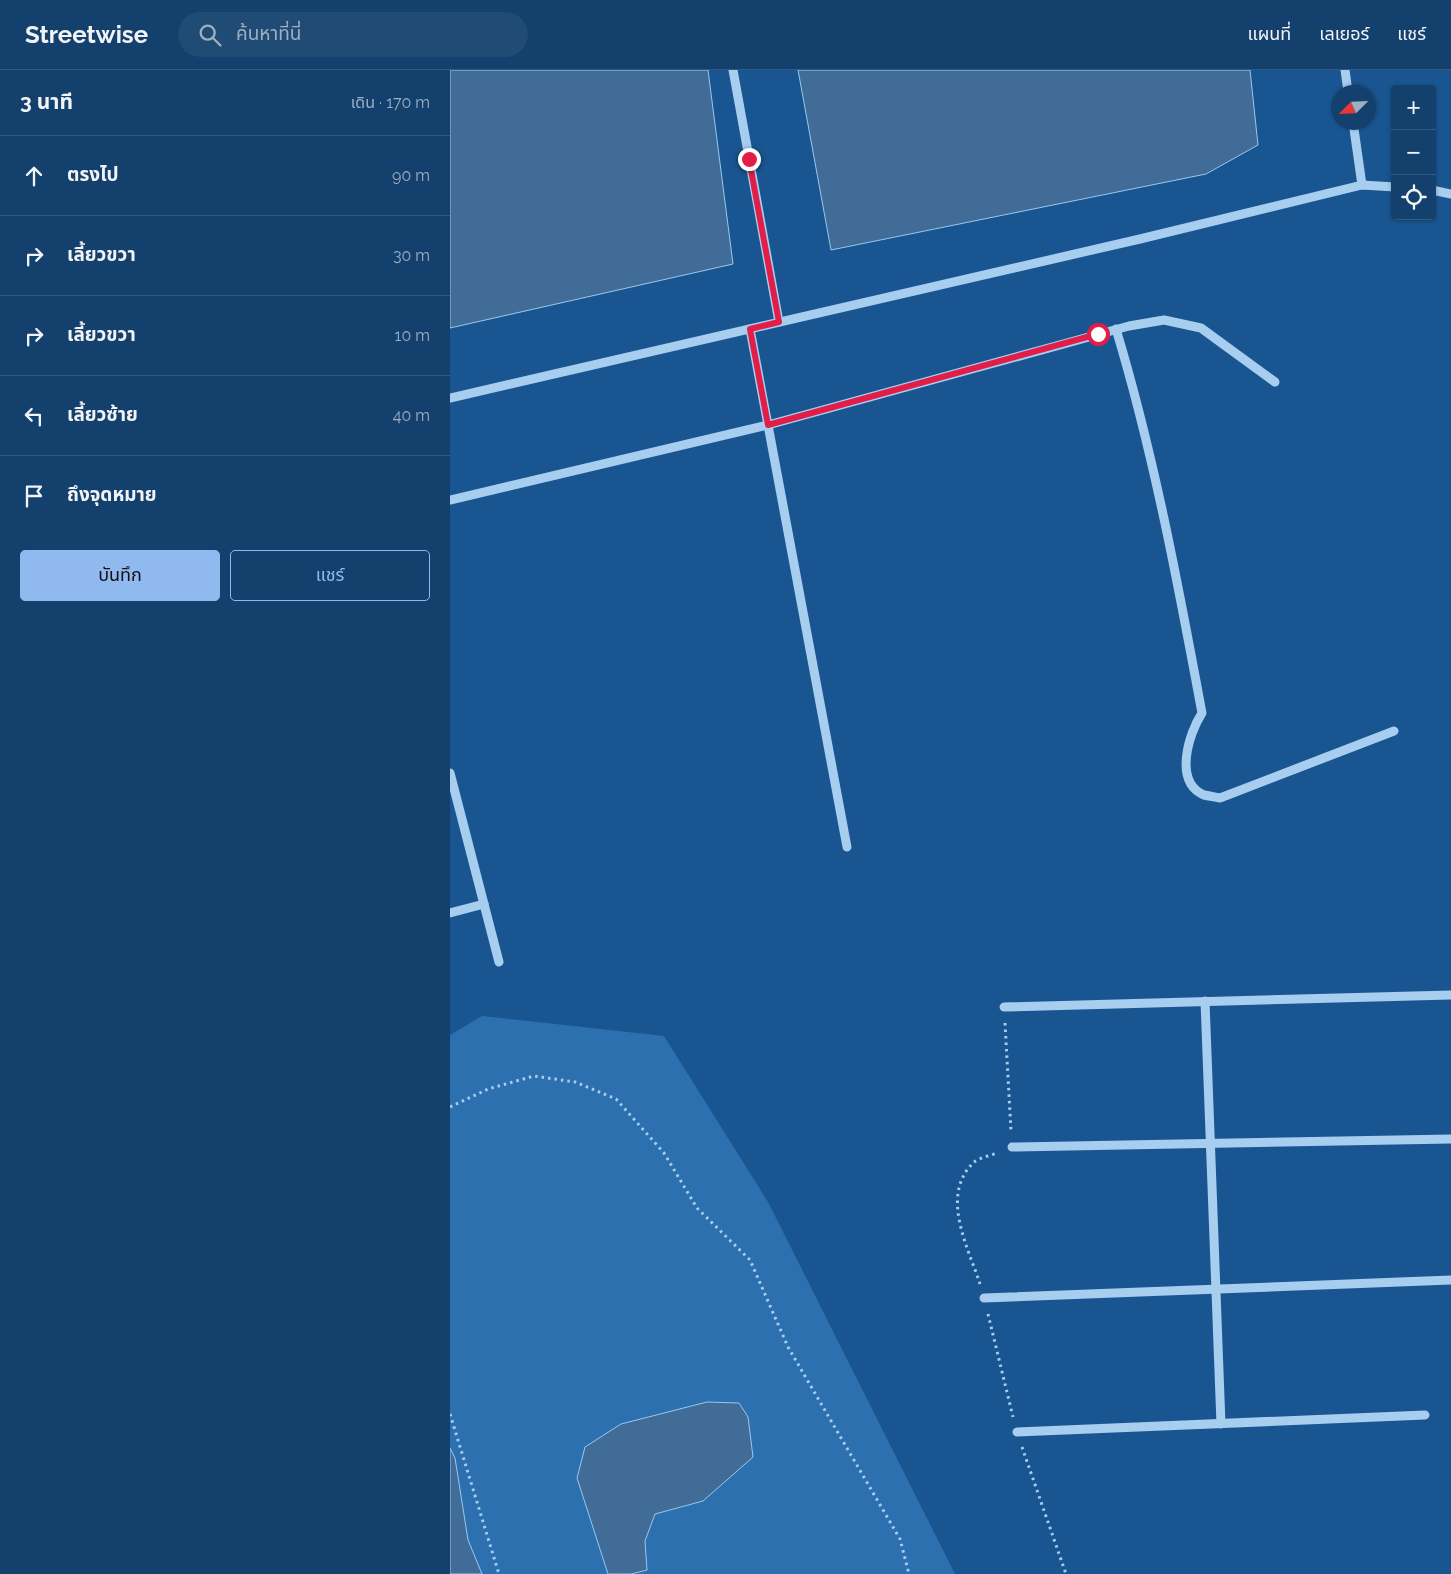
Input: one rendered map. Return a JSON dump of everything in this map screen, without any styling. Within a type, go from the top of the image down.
[{"type":"street","points":[[733,70],[779,322]]},
{"type":"street","points":[[1345,70],[1347,85]]},
{"type":"street","points":[[1353,130],[1362,185]]},
{"type":"street","points":[[450,398],[1140,240],[1362,185],[1391,187]]},
{"type":"street","points":[[1436,191],[1451,194]]},
{"type":"street","points":[[450,500],[768,425],[1116,329],[1164,320],[1201,328],[1275,382]]},
{"type":"street","points":[[750,329],[847,847]]},
{"type":"street","points":[[1116,329],[1136,396],[1167,527],[1202,713],[1195,724],[1186,755],[1187,769],[1192,784],[1203,794],[1220,798],[1394,731]]},
{"type":"street","points":[[450,773],[499,962]]},
{"type":"street","points":[[450,913],[484,904]]},
{"type":"street","points":[[1004,1007],[1451,995]]},
{"type":"street","points":[[1205,1001],[1222,1424]]},
{"type":"street","points":[[1012,1147],[1451,1139]]},
{"type":"street","points":[[984,1298],[1451,1280]]},
{"type":"street","points":[[1017,1432],[1425,1415]]},
{"type":"path","points":[[450,1107],[488,1089],[534,1076],[575,1082],[616,1099],[664,1154],[697,1208],[750,1260],[788,1347],[900,1539],[909,1574]]},
{"type":"path","points":[[450,1414],[499,1574]]},
{"type":"shaded area","points":[[450,70],[708,70],[733,264],[450,328]]},
{"type":"shaded area","points":[[798,70],[1250,70],[1258,145],[1206,174],[831,250]]},
{"type":"shaded area","points":[[482,1016],[664,1036],[768,1202],[955,1574],[450,1574],[450,1035]]},
{"type":"shaded area","points":[[707,1402],[739,1403],[748,1417],[753,1457],[703,1501],[655,1514],[645,1541],[647,1570],[631,1574],[608,1574],[577,1478],[585,1447],[621,1424]]},
{"type":"shaded area","points":[[450,1448],[455,1458],[468,1540],[482,1574],[450,1574]]},
{"type":"route","points":[[749,159],[779,322],[750,329],[768,425],[1098,334]]}]
